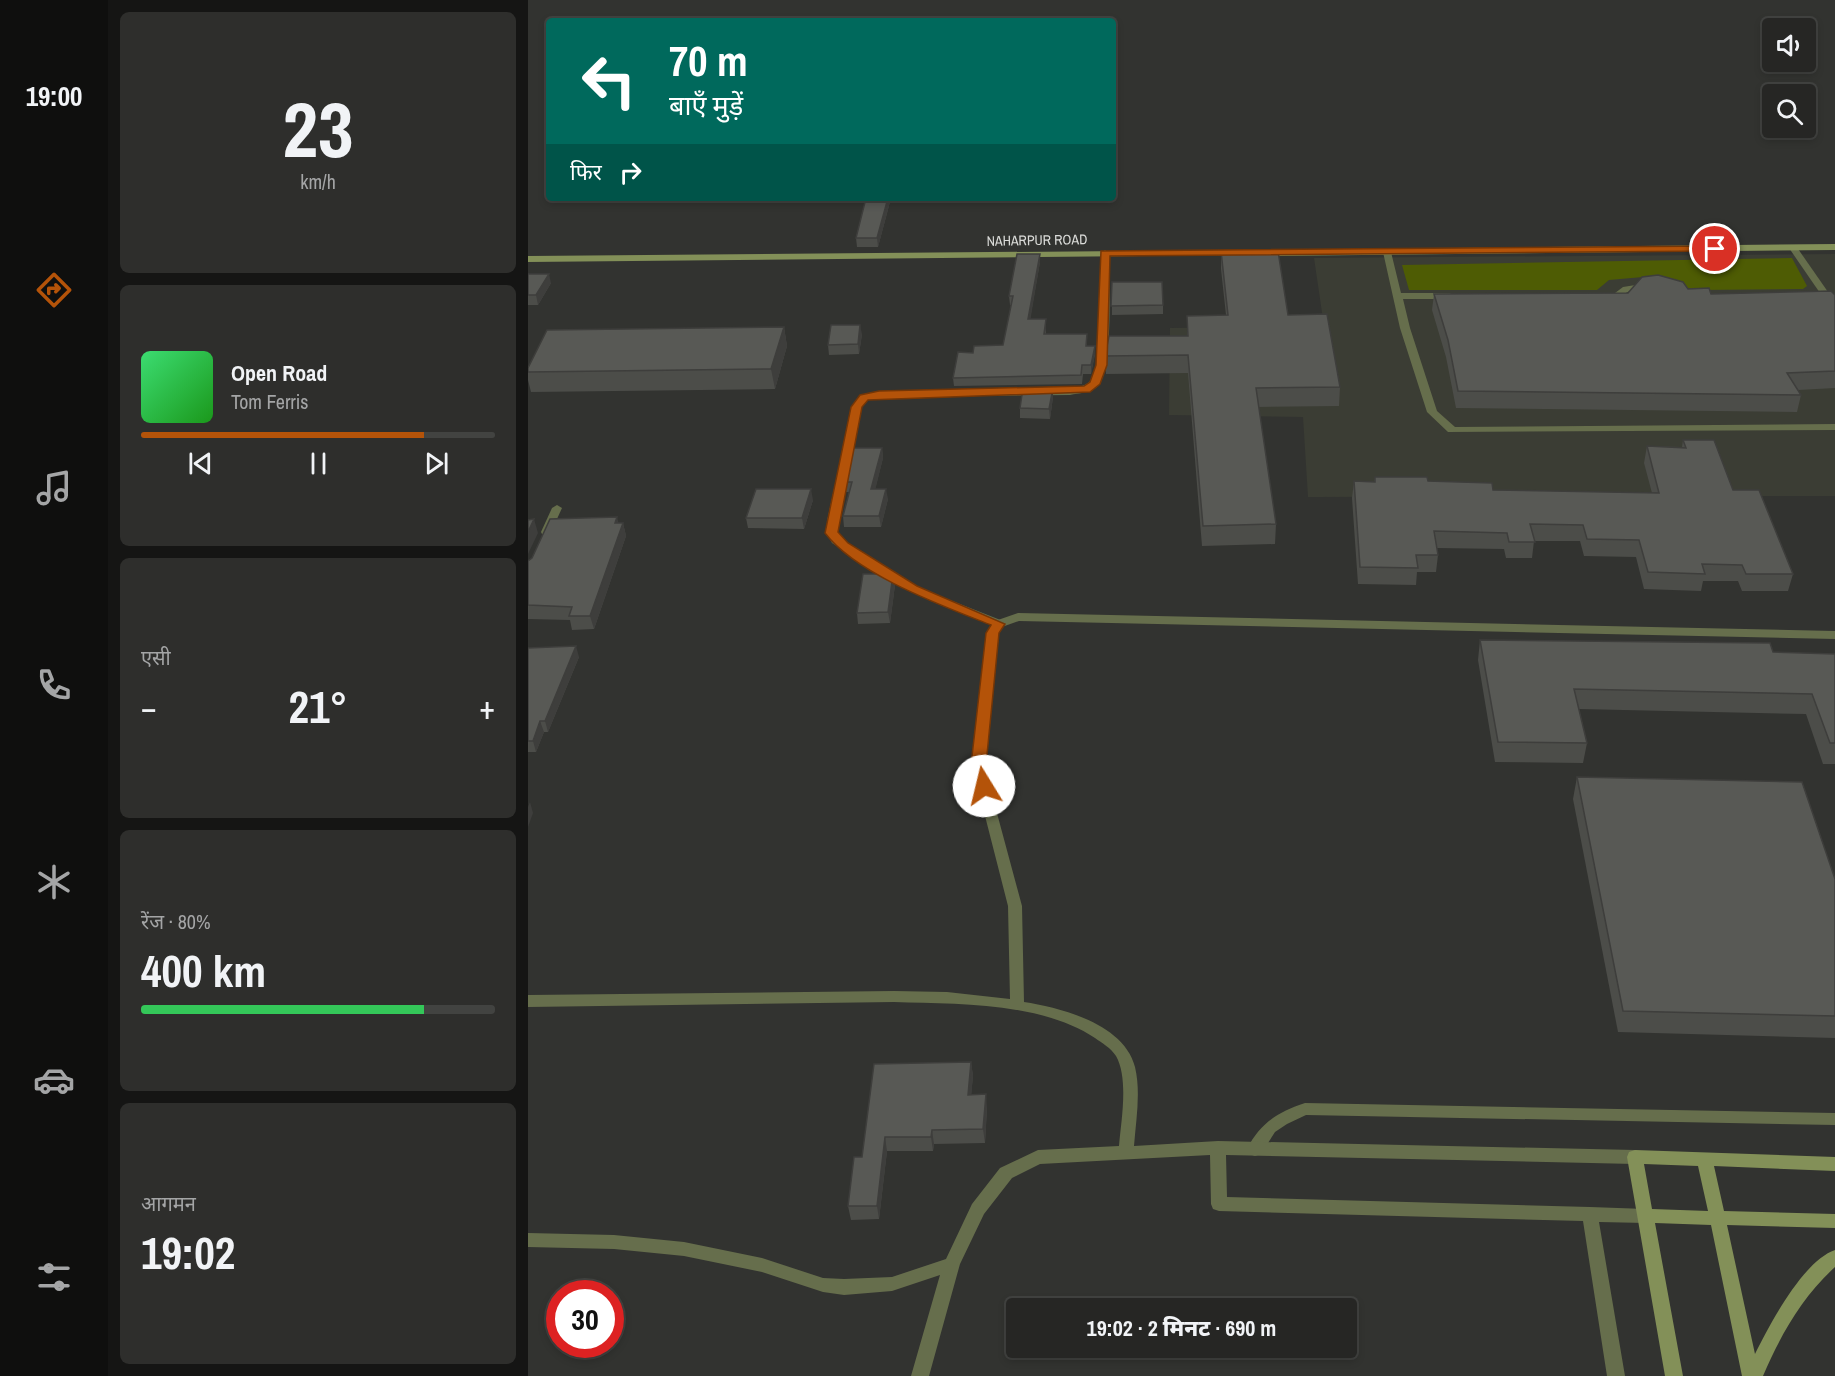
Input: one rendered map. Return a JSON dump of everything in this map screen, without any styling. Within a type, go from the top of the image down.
[{"type":"street","name":"NAHARPUR ROAD","points":[[528,259],[1835,247]]},
{"type":"street","points":[[1793,248],[1835,309]]},
{"type":"street","points":[[1388,252],[1405,328],[1432,412],[1452,430],[1835,427]]},
{"type":"street","points":[[999,624],[913,589],[836,541],[832,533],[832,521],[857,407],[864,397],[879,394],[1086,390],[1095,384],[1101,365],[1105,253]]},
{"type":"street","points":[[1594,296],[1617,296],[1626,288],[1655,286]]},
{"type":"street","points":[[1814,293],[1824,293]]},
{"type":"street","points":[[1398,296],[1455,296]]},
{"type":"street","points":[[542,540],[557,508]]},
{"type":"street","points":[[1017,1005],[1015,906],[978,765],[992,633],[999,624],[1018,617],[1835,635]]},
{"type":"street","points":[[528,1001],[932,998],[1017,1005],[1070,1019],[1097,1031],[1117,1046],[1128,1066],[1130,1092],[1126,1151]]},
{"type":"street","points":[[1255,1149],[1264,1131],[1278,1120],[1305,1109],[1835,1119]]},
{"type":"street","points":[[1218,1148],[1219,1204],[1835,1221]]},
{"type":"street","points":[[920,1376],[952,1264],[978,1209],[1006,1173],[1038,1157],[1218,1148],[1635,1157],[1835,1164]]},
{"type":"street","points":[[1635,1157],[1674,1376]]},
{"type":"street","points":[[1705,1160],[1715,1217],[1753,1376]]},
{"type":"street","points":[[1590,1214],[1616,1376]]},
{"type":"street","points":[[528,1240],[614,1242],[684,1249],[762,1265],[823,1286],[892,1284],[952,1264]]},
{"type":"street","points":[[1753,1376],[1771,1337],[1792,1304],[1835,1257]]},
{"type":"shaded area","points":[[1835,254],[1835,496],[1308,497],[1303,417],[1169,415],[1170,328],[1324,326],[1314,258]]},
{"type":"green space","points":[[1792,258],[1807,286],[1803,289],[1696,290],[1643,277],[1609,280],[1597,290],[1409,290],[1402,265]]},
{"type":"building","points":[[865,201],[887,201],[877,238],[856,238]]},
{"type":"building","points":[[1221,251],[1278,251],[1288,315],[1327,314],[1340,387],[1256,388],[1276,524],[1203,526],[1188,355],[1105,356],[1109,336],[1188,336],[1187,316],[1228,315]]},
{"type":"building","points":[[1017,254],[1040,254],[1028,319],[1046,319],[1044,334],[1087,334],[1086,346],[1095,346],[1091,365],[1082,365],[1081,375],[953,378],[958,352],[973,353],[974,346],[1003,345],[1013,296],[1009,296]]},
{"type":"building","points":[[528,274],[549,274],[536,295],[528,295]]},
{"type":"building","points":[[1658,275],[1683,282],[1688,289],[1709,288],[1711,294],[1831,291],[1835,295],[1835,371],[1787,373],[1801,395],[1458,391],[1448,340],[1434,294],[1628,293],[1642,277]]},
{"type":"building","points":[[1112,282],[1162,282],[1163,305],[1111,306]]},
{"type":"building","points":[[831,325],[860,325],[858,344],[828,345]]},
{"type":"building","points":[[784,327],[771,369],[528,372],[547,330]]},
{"type":"building","points":[[1023,388],[1053,388],[1049,409],[1020,408]]},
{"type":"building","points":[[1683,440],[1714,440],[1733,490],[1759,490],[1793,574],[1746,574],[1742,565],[1702,564],[1705,574],[1648,572],[1639,540],[1587,539],[1583,525],[1530,524],[1535,542],[1509,542],[1507,533],[1434,531],[1438,555],[1416,555],[1418,568],[1360,567],[1354,481],[1375,482],[1375,477],[1427,477],[1428,481],[1492,483],[1493,490],[1659,493],[1647,446],[1686,448]]},
{"type":"building","points":[[852,448],[882,448],[871,489],[886,489],[879,516],[843,516],[852,482],[844,482]]},
{"type":"building","points":[[756,489],[811,489],[802,518],[746,518]]},
{"type":"building","points":[[617,517],[615,523],[623,523],[590,616],[569,616],[572,607],[528,605],[528,561],[532,558],[550,519]]},
{"type":"building","points":[[534,519],[528,532],[528,520]]},
{"type":"building","points":[[863,574],[893,574],[888,612],[857,613]]},
{"type":"building","points":[[1480,640],[1770,643],[1773,652],[1835,654],[1835,743],[1830,743],[1812,694],[1574,689],[1587,743],[1498,742]]},
{"type":"building","points":[[576,646],[545,721],[540,721],[533,741],[528,741],[528,648]]},
{"type":"building","points":[[1577,777],[1802,782],[1835,879],[1835,1016],[1623,1011]]},
{"type":"building","points":[[971,1062],[968,1095],[986,1094],[983,1129],[932,1130],[931,1137],[885,1137],[877,1206],[848,1206],[854,1157],[862,1157],[874,1064]]},
{"type":"route","points":[[984,786],[978,765],[992,633],[999,624],[913,589],[843,546],[836,541],[832,533],[832,521],[857,407],[864,397],[879,394],[1086,390],[1095,384],[1101,365],[1105,253],[1715,249]]}]
